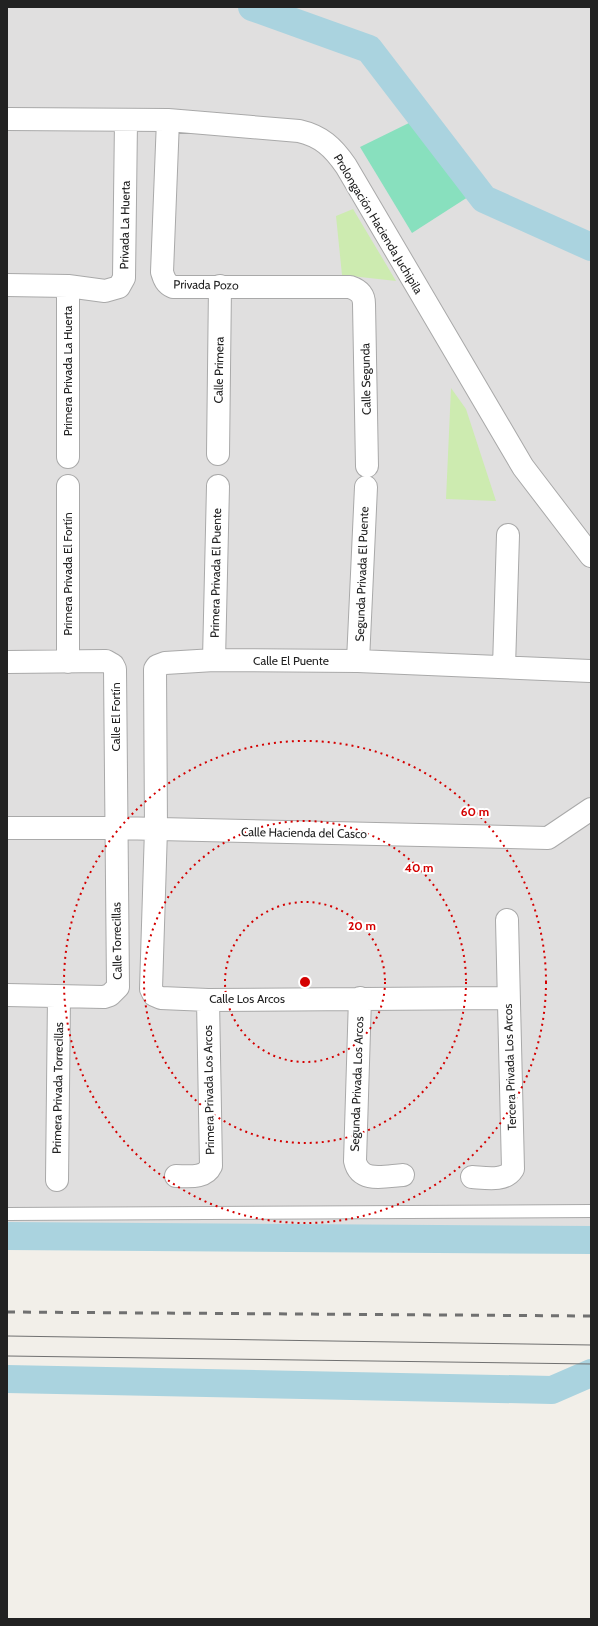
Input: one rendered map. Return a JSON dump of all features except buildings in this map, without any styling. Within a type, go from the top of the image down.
[{"type":"street","name":"Prolongación Hacienda Juchipila","points":[[7,119],[126,121],[168,120],[299,131],[313,134],[327,143],[338,154],[523,467],[591,556]]},
{"type":"street","name":"Privada Pozo","points":[[168,120],[162,272],[168,285],[350,287],[361,293]]},
{"type":"street","name":"Privada La Huerta","points":[[7,285],[68,286],[105,291],[119,287],[124,278],[126,121]]},
{"type":"street","name":"Primera Privada La Huerta","points":[[68,286],[68,457]]},
{"type":"street","name":"Calle Primera","points":[[218,454],[220,286]]},
{"type":"street","name":"Calle Segunda","points":[[361,293],[364,298],[366,476]]},
{"type":"street","name":"Segunda Privada El Puente","points":[[358,661],[366,476]]},
{"type":"street","name":"Primera Privada El Fortín","points":[[68,486],[68,662]]},
{"type":"street","name":"Primera Privada El Puente","points":[[214,660],[218,486]]},
{"type":"street","points":[[504,667],[508,534]]},
{"type":"street","name":"Calle El Puente","points":[[156,830],[155,669],[157,666],[165,662],[214,660],[358,661],[590,671]]},
{"type":"street","name":"Calle El Fortín","points":[[7,662],[106,661],[113,665],[115,669],[116,828]]},
{"type":"street","name":"Calle Hacienda del Casco","points":[[7,828],[116,828],[548,838],[591,809]]},
{"type":"street","name":"Calle Torrecillas","points":[[7,995],[104,997],[110,995],[118,987],[116,828]]},
{"type":"street","name":"Calle Los Arcos","points":[[156,830],[152,992],[158,998],[208,1000],[508,998]]},
{"type":"street","name":"Tercera Privada Los Arcos","points":[[472,1178],[504,1177],[510,1173],[513,1168],[507,920]]},
{"type":"street","name":"Primera Privada Torrecillas","points":[[57,1180],[59,997]]},
{"type":"street","name":"Segunda Privada Los Arcos","points":[[360,998],[356,1166],[365,1176],[403,1175]]},
{"type":"street","name":"Primera Privada Los Arcos","points":[[176,1176],[200,1175],[207,1172],[211,1166],[208,1000]]},
{"type":"lane","points":[[7,1214],[591,1211]]},
{"type":"shaded area","points":[[7,7],[591,7],[591,1244],[7,1240]]},
{"type":"green space","points":[[413,121],[468,197],[412,233],[360,147]]},
{"type":"green space","points":[[353,209],[396,281],[342,275],[336,216]]},
{"type":"green space","points":[[451,388],[466,409],[496,501],[446,499]]},
{"type":"waterway","points":[[252,7],[369,49],[484,199],[591,247]]},
{"type":"waterway","points":[[7,1236],[591,1240]]},
{"type":"waterway","points":[[7,1379],[552,1390],[591,1373]]},
{"type":"tram line","points":[[7,1336],[591,1345]]},
{"type":"tram line","points":[[7,1356],[591,1364]]},
{"type":"railway","points":[[7,1312],[591,1316]]}]
